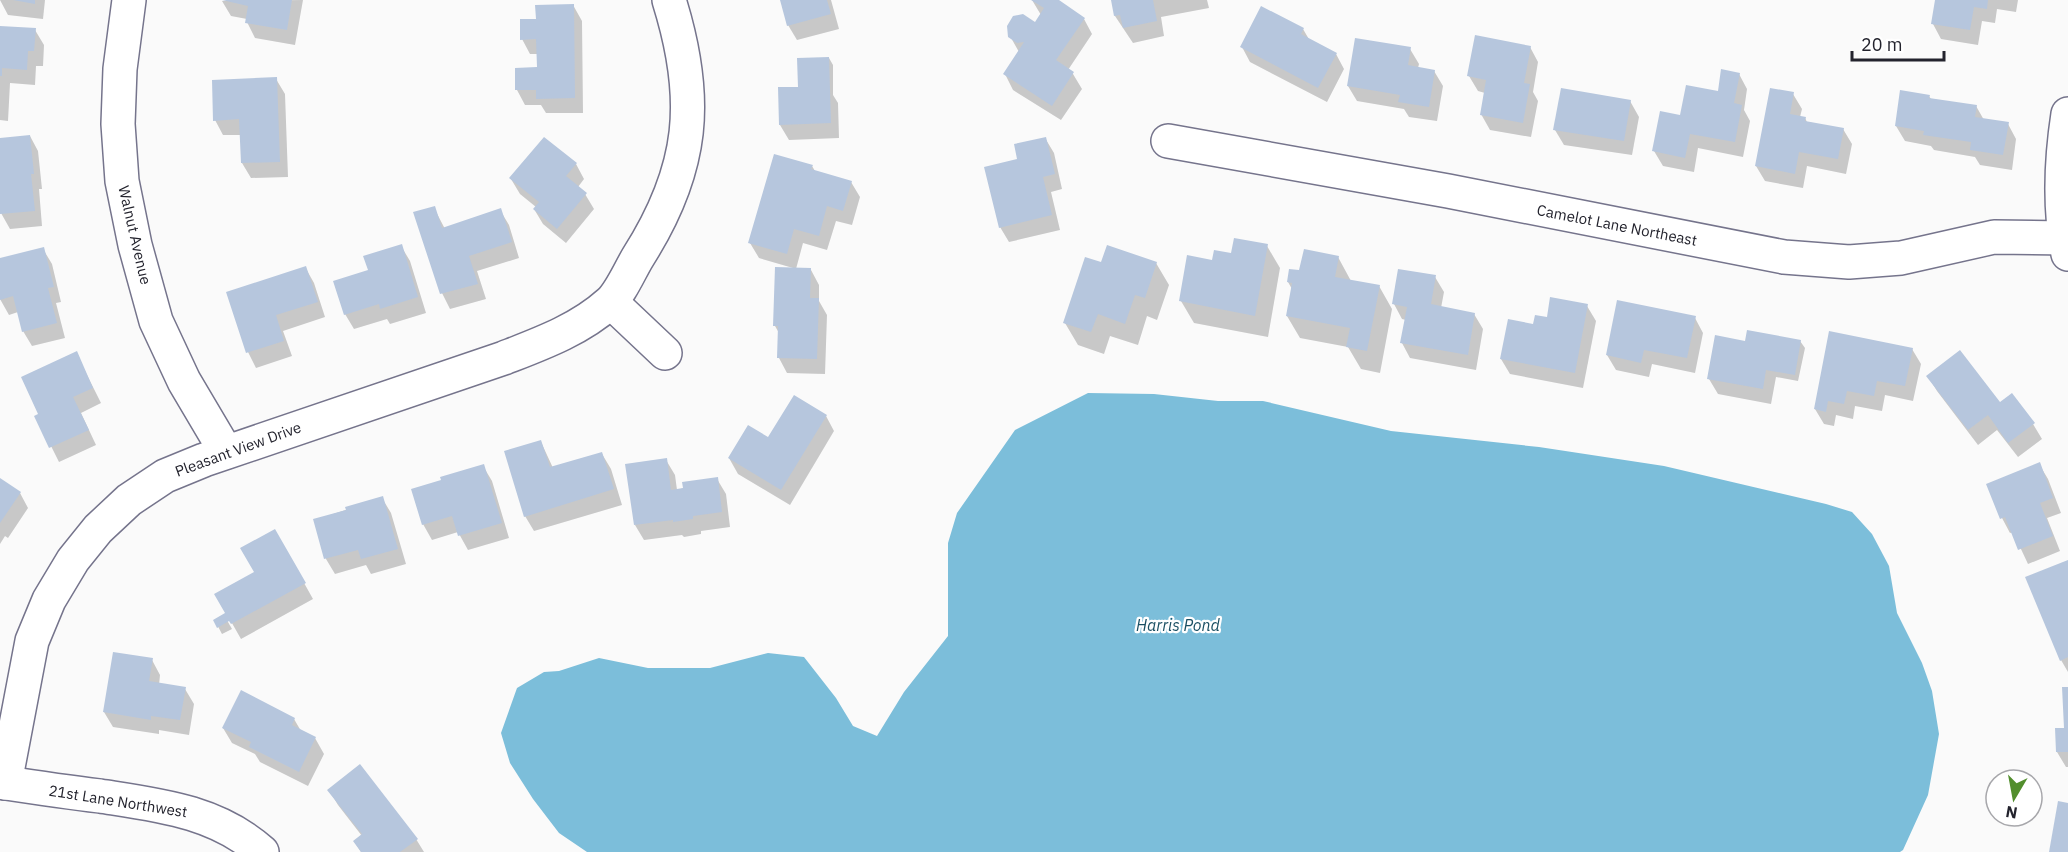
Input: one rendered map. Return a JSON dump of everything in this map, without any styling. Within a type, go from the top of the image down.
[{"type":"street","name":"Walnut Avenue","points":[[129,0],[120,69],[118,124],[122,181],[135,245],[156,321],[184,381],[226,452]]},
{"type":"street","name":"Pleasant View Drive","points":[[2,782],[32,641],[49,600],[73,560],[98,529],[129,500],[165,476],[226,452],[548,342],[611,302],[656,230],[674,189],[685,146],[688,101],[684,57],[669,0]]},
{"type":"street","points":[[2067,243],[2062,180],[2068,114]]},
{"type":"street","name":"Camelot Lane Northeast","points":[[1168,141],[1784,257],[1849,262],[1901,258],[1994,237],[2067,243]]},
{"type":"street","points":[[611,302],[665,353]]},
{"type":"street","name":"21st Lane Northwest","points":[[2,782],[163,806],[195,814],[226,826],[262,852]]},
{"type":"water","name":"Harris Pond","points":[[1088,393],[1154,394],[1218,401],[1263,401],[1391,431],[1539,447],[1664,466],[1852,512],[1872,534],[1889,566],[1897,613],[1922,663],[1932,691],[1939,734],[1928,795],[1903,850],[1900,852],[587,852],[559,833],[533,799],[510,763],[501,733],[517,688],[544,672],[559,671],[599,658],[648,668],[710,668],[768,653],[804,657],[836,698],[853,726],[877,736],[904,692],[948,636],[948,543],[957,513],[1015,430]]},
{"type":"building","points":[[13,0],[35,0],[35,4]]},
{"type":"building","points":[[222,0],[292,0],[287,30],[245,23],[248,6]]},
{"type":"building","points":[[780,0],[827,0],[831,14],[787,26]]},
{"type":"building","points":[[1031,0],[1059,0],[1085,18],[1056,60],[1074,72],[1052,106],[1003,74],[1024,42],[1017,43],[1008,37],[1007,26],[1013,16],[1023,14],[1035,22],[1044,8]]},
{"type":"building","points":[[1111,0],[1153,0],[1157,21],[1123,28],[1120,15],[1114,16]]},
{"type":"building","points":[[1935,0],[1988,0],[1987,9],[1974,7],[1970,30],[1931,24]]},
{"type":"building","points":[[574,4],[575,98],[536,99],[536,90],[515,90],[515,68],[537,67],[536,39],[520,40],[520,19],[536,19],[535,5]]},
{"type":"building","points":[[1261,6],[1304,28],[1301,34],[1337,53],[1318,88],[1240,47]]},
{"type":"building","points":[[0,26],[36,28],[34,51],[28,51],[27,70],[2,68],[2,76],[0,76]]},
{"type":"building","points":[[1475,35],[1531,46],[1524,83],[1530,84],[1523,123],[1480,115],[1486,80],[1467,76]]},
{"type":"building","points":[[1355,38],[1411,47],[1408,65],[1435,70],[1429,107],[1398,102],[1400,95],[1347,86]]},
{"type":"building","points":[[829,57],[831,123],[779,125],[778,87],[798,87],[797,58]]},
{"type":"building","points":[[1721,69],[1740,73],[1734,103],[1742,105],[1735,142],[1690,134],[1685,158],[1652,151],[1660,111],[1680,115],[1686,85],[1718,91]]},
{"type":"building","points":[[277,77],[280,162],[241,163],[239,119],[213,121],[212,80]]},
{"type":"building","points":[[1561,88],[1631,100],[1624,141],[1553,130]]},
{"type":"building","points":[[1770,88],[1794,92],[1790,114],[1806,117],[1805,121],[1844,128],[1838,159],[1799,152],[1795,174],[1755,166]]},
{"type":"building","points":[[1900,90],[1930,95],[1929,98],[1977,105],[1975,117],[2009,122],[2003,155],[1970,150],[1971,142],[1923,135],[1924,131],[1895,126]]},
{"type":"building","points":[[30,135],[35,211],[0,214],[0,138]]},
{"type":"building","points":[[544,137],[577,163],[566,176],[587,193],[557,229],[533,209],[539,202],[509,178]]},
{"type":"building","points":[[1046,137],[1055,174],[1043,177],[1052,215],[999,228],[984,167],[1017,159],[1014,144]]},
{"type":"building","points":[[774,154],[813,165],[811,169],[852,181],[843,211],[827,206],[819,236],[794,229],[787,254],[748,243]]},
{"type":"building","points":[[435,206],[442,228],[501,208],[512,242],[469,256],[478,284],[440,294],[413,212]]},
{"type":"building","points":[[1234,238],[1268,244],[1255,316],[1179,301],[1187,255],[1212,260],[1214,250],[1231,253]]},
{"type":"building","points":[[402,244],[418,297],[380,309],[379,304],[344,315],[333,281],[368,270],[363,256]]},
{"type":"building","points":[[1107,245],[1157,262],[1145,298],[1135,295],[1125,324],[1098,314],[1091,332],[1063,323],[1085,257],[1101,262]]},
{"type":"building","points":[[44,247],[54,287],[48,288],[57,323],[22,332],[13,296],[0,300],[0,258]]},
{"type":"building","points":[[1304,249],[1339,256],[1335,277],[1380,285],[1367,351],[1346,347],[1350,328],[1286,316],[1292,283],[1287,282],[1289,269],[1299,270]]},
{"type":"building","points":[[306,266],[318,302],[276,315],[284,341],[246,353],[226,292]]},
{"type":"building","points":[[775,267],[811,268],[810,298],[819,298],[817,359],[777,358],[778,326],[773,326]]},
{"type":"building","points":[[1398,269],[1436,275],[1431,304],[1475,313],[1468,355],[1400,343],[1407,307],[1392,304]]},
{"type":"building","points":[[1550,297],[1588,304],[1575,373],[1500,359],[1508,319],[1533,324],[1535,315],[1547,317]]},
{"type":"building","points":[[1617,300],[1696,316],[1687,358],[1644,350],[1641,363],[1606,355]]},
{"type":"building","points":[[1747,330],[1801,340],[1795,375],[1766,370],[1763,389],[1707,379],[1715,335],[1745,341]]},
{"type":"building","points":[[1829,331],[1913,348],[1905,386],[1877,381],[1874,396],[1847,391],[1844,404],[1828,401],[1826,412],[1814,409]]},
{"type":"building","points":[[1960,350],[2000,402],[2012,393],[2035,423],[2008,443],[1988,415],[1968,430],[1926,376]]},
{"type":"building","points":[[77,351],[93,388],[73,397],[89,430],[49,448],[34,416],[38,414],[21,377]]},
{"type":"building","points":[[794,395],[827,415],[781,490],[728,458],[748,425],[768,437]]},
{"type":"building","points":[[541,440],[550,467],[602,452],[614,489],[524,517],[504,451]]},
{"type":"building","points":[[667,458],[671,490],[683,488],[682,482],[718,477],[722,512],[693,516],[693,519],[673,522],[673,520],[634,525],[625,464]]},
{"type":"building","points":[[2040,462],[2053,498],[2040,503],[2053,536],[2018,550],[2005,517],[2000,519],[1986,484]]},
{"type":"building","points":[[484,464],[502,523],[458,536],[452,516],[422,525],[411,489],[441,480],[440,477]]},
{"type":"building","points":[[0,478],[21,492],[0,523]]},
{"type":"building","points":[[383,496],[398,549],[361,559],[358,550],[324,559],[313,519]]},
{"type":"building","points":[[275,529],[306,583],[231,624],[229,621],[217,628],[213,620],[225,613],[214,594],[254,572],[240,548]]},
{"type":"building","points":[[2068,560],[2068,657],[2060,661],[2025,577]]},
{"type":"building","points":[[113,652],[153,658],[149,681],[186,687],[180,720],[151,716],[151,720],[103,712]]},
{"type":"building","points":[[2062,687],[2068,687],[2068,752],[2056,752],[2055,728],[2064,728]]},
{"type":"building","points":[[241,690],[295,718],[292,725],[316,737],[299,772],[249,747],[251,742],[222,728]]},
{"type":"building","points":[[360,764],[418,839],[400,852],[361,852],[353,841],[362,834],[327,790]]},
{"type":"building","points":[[2058,801],[2068,803],[2068,852],[2049,852]]}]
